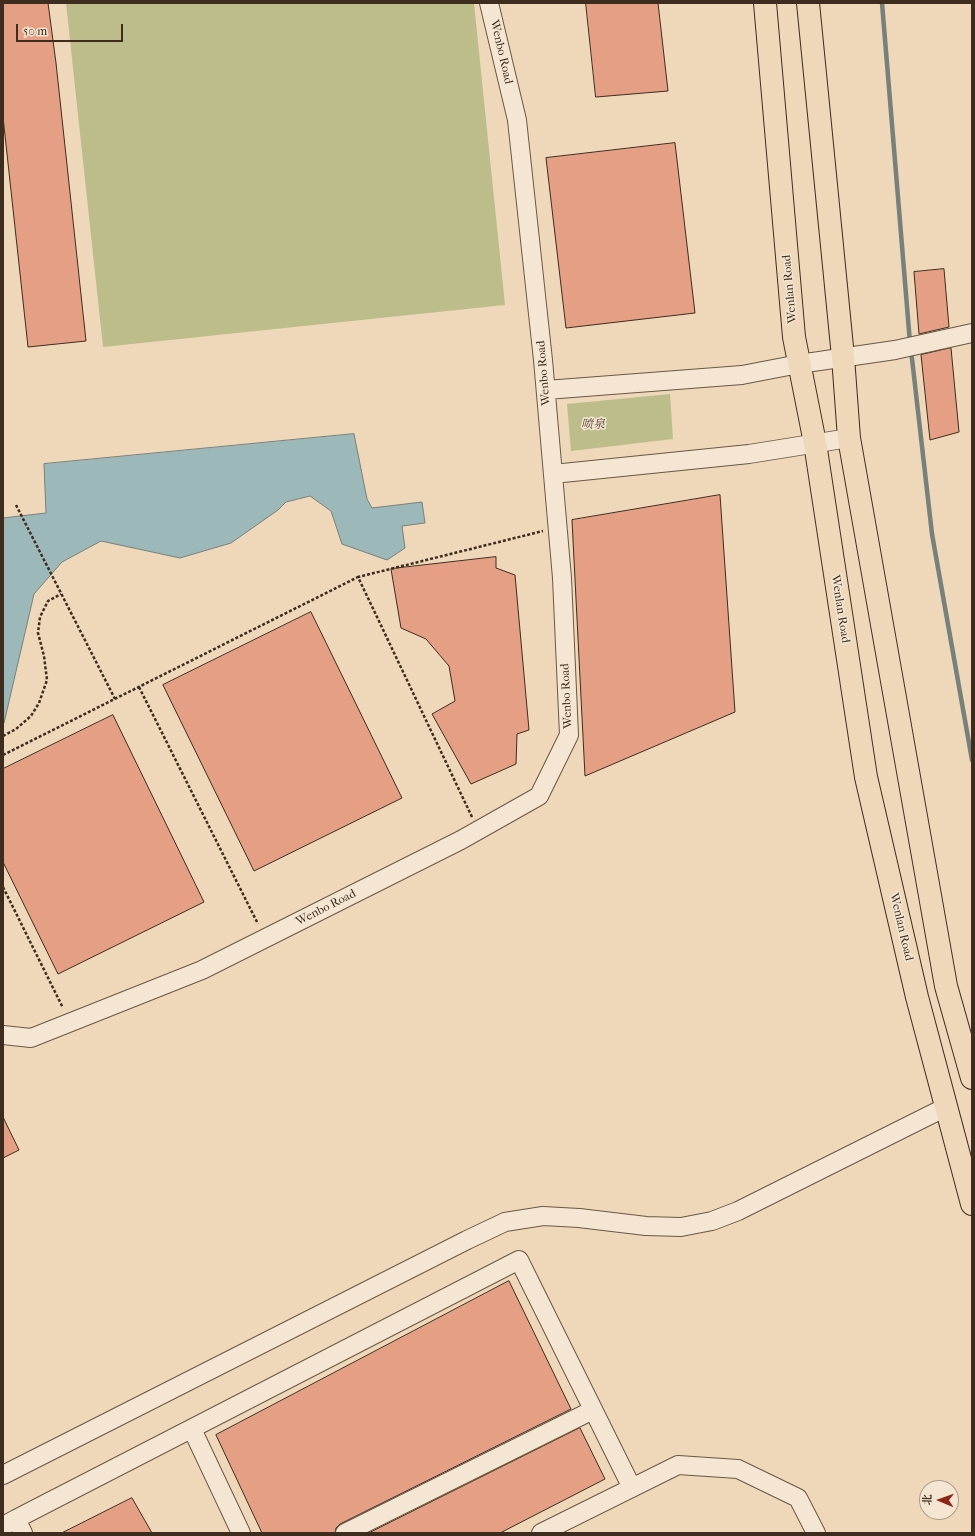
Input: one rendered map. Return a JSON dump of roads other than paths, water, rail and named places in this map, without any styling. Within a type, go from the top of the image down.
[{"type":"main road","name":"Wenlan Road","points":[[765,3],[794,337],[815,443],[866,777],[918,997],[972,1204]]},
{"type":"main road","points":[[808,3],[843,357],[849,438],[946,986],[972,1078]]},
{"type":"street","name":"Wenbo Road","points":[[3,1035],[31,1038],[202,970],[478,831],[539,796],[569,734],[562,578],[546,390],[517,120],[489,3]]},
{"type":"street","points":[[546,390],[742,375],[799,364],[895,350],[972,332]]},
{"type":"street","points":[[553,474],[749,454],[849,438]]},
{"type":"street","points":[[3,1475],[504,1222],[543,1216],[579,1218],[646,1226],[681,1227],[712,1221],[738,1211],[946,1107]]},
{"type":"street","points":[[14,1526],[192,1429],[519,1260],[632,1488]]},
{"type":"street","points":[[345,1533],[593,1410]]},
{"type":"street","points":[[192,1429],[241,1533]]},
{"type":"street","points":[[541,1533],[678,1465],[738,1469],[798,1498],[816,1533]]},
{"type":"water","points":[[354,434],[367,499],[372,508],[422,502],[425,523],[402,526],[405,548],[387,560],[342,544],[331,511],[310,496],[286,502],[278,510],[231,543],[180,558],[101,541],[62,562],[34,594],[4,723],[3,722],[3,518],[46,513],[44,464]]},
{"type":"waterway","points":[[882,3],[910,343]]},
{"type":"waterway","points":[[911,350],[932,534],[972,760]]},
{"type":"park label","name":"喷泉","points":[[593,425]]}]
